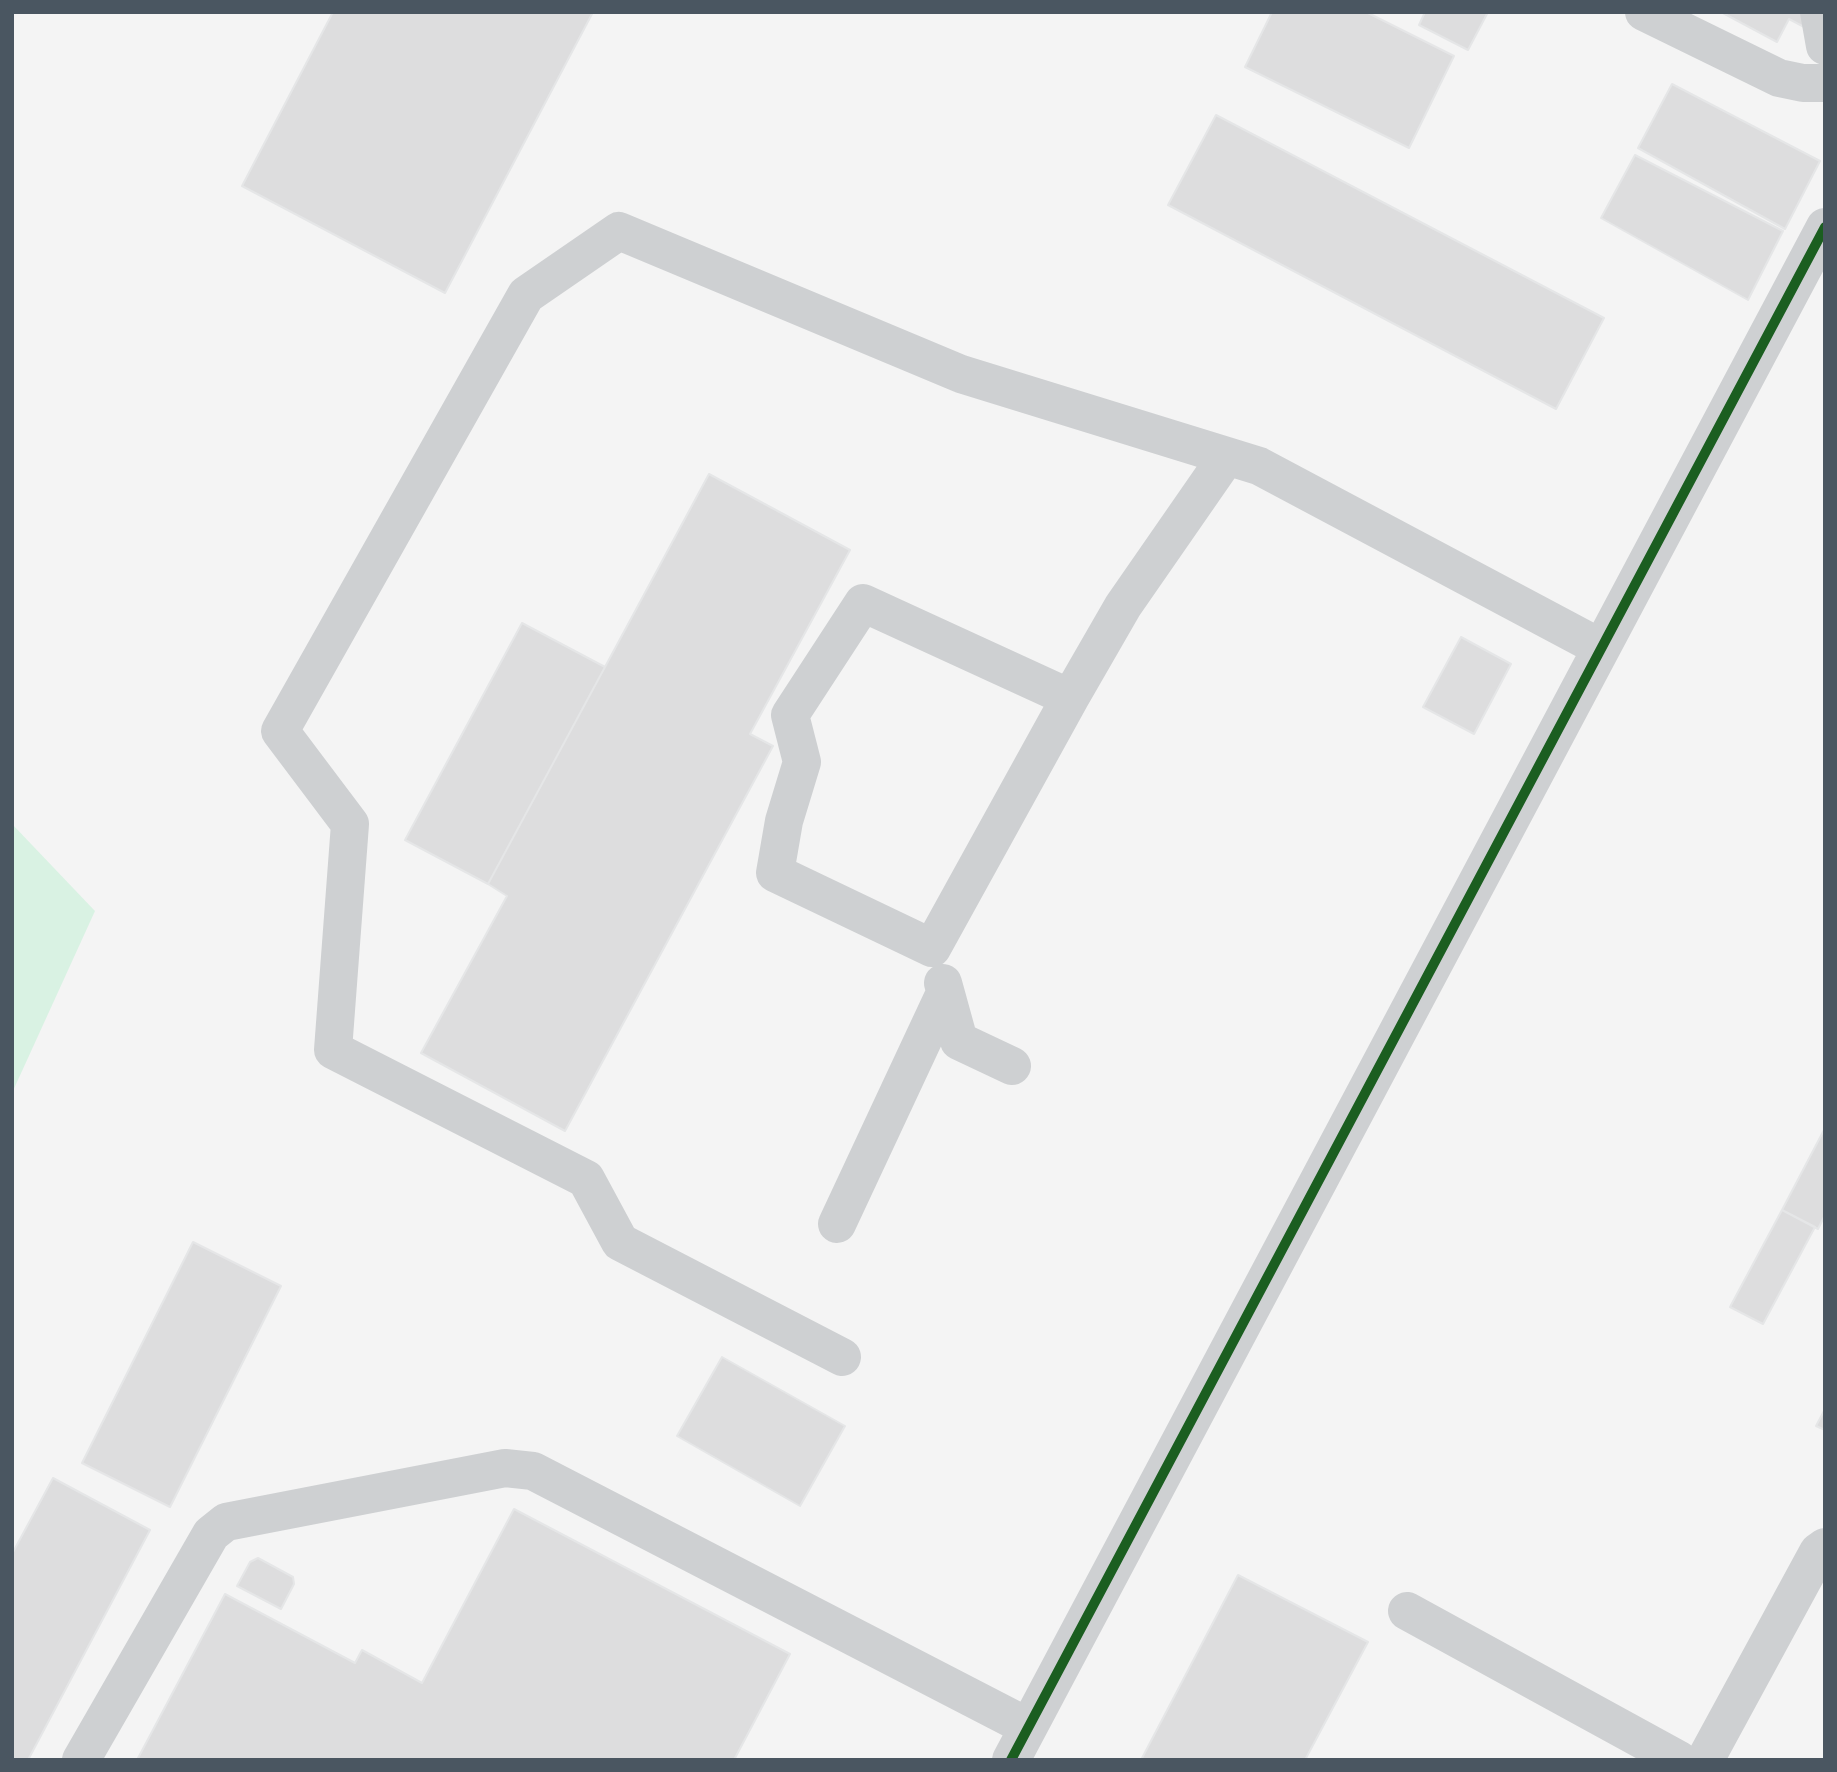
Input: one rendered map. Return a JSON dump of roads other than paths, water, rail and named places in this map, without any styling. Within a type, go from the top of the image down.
[{"type":"street","points":[[1644,12],[1779,78],[1803,83],[1825,83]]},
{"type":"street","points":[[1819,12],[1825,46]]},
{"type":"street","points":[[1011,1760],[1825,227]]},
{"type":"street","points":[[842,1357],[620,1242],[586,1179],[333,1051],[350,824],[280,731],[526,295],[619,231],[961,374],[1259,466],[1601,648]]},
{"type":"street","points":[[1012,1066],[959,1041],[932,947],[1123,606],[1227,456]]},
{"type":"street","points":[[932,947],[775,873],[784,821],[802,762],[790,715],[863,603],[1070,698]]},
{"type":"street","points":[[837,1224],[945,993]]},
{"type":"street","points":[[81,1760],[211,1534],[226,1522],[505,1468],[533,1472],[1028,1727]]},
{"type":"street","points":[[1705,1760],[1818,1552],[1825,1548]]},
{"type":"street","points":[[1407,1611],[1679,1760]]}]
